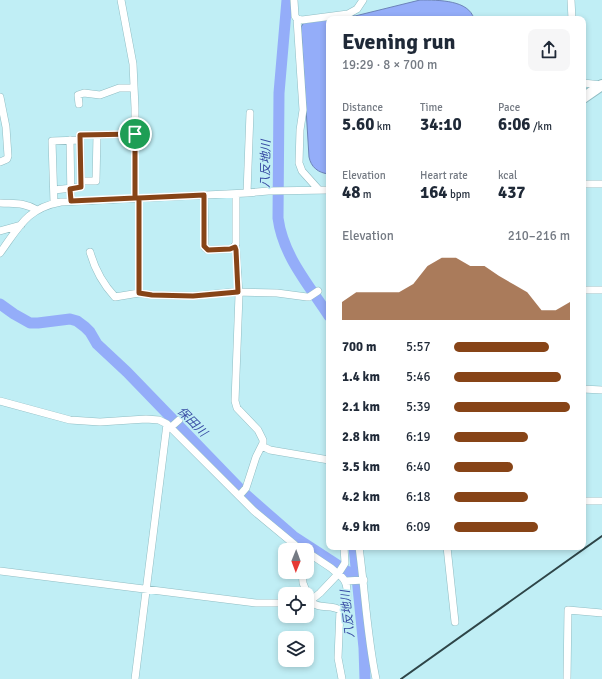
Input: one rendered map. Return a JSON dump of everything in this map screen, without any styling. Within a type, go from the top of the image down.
[{"type":"street","points":[[121,0],[133,64],[139,293]]},
{"type":"street","points":[[294,0],[295,16],[297,19],[302,110],[299,163],[302,170],[319,190]]},
{"type":"street","points":[[328,16],[348,14],[357,9],[364,0]]},
{"type":"street","points":[[571,0],[572,16]]},
{"type":"street","points":[[297,19],[326,16]]},
{"type":"street","points":[[586,83],[602,85]]},
{"type":"street","points":[[586,96],[602,85]]},
{"type":"street","points":[[79,104],[78,95],[84,93],[100,95],[119,88],[134,88]]},
{"type":"street","points":[[0,97],[6,127],[8,156],[7,159],[0,162]]},
{"type":"street","points":[[248,193],[250,113]]},
{"type":"street","points":[[54,190],[81,187],[80,135],[135,134]]},
{"type":"street","points":[[81,181],[96,181],[97,135]]},
{"type":"street","points":[[70,140],[71,201]]},
{"type":"street","points":[[54,203],[52,141],[80,140]]},
{"type":"street","points":[[586,184],[602,184]]},
{"type":"street","points":[[0,253],[28,216],[43,206],[54,203],[272,191],[326,190]]},
{"type":"street","points":[[236,194],[235,247],[238,292],[235,400],[237,408],[262,435],[263,443],[241,493]]},
{"type":"street","points":[[204,195],[205,248],[208,250],[230,249],[235,247]]},
{"type":"street","points":[[0,203],[29,205],[37,210]]},
{"type":"street","points":[[0,231],[21,224]]},
{"type":"street","points":[[90,252],[97,274],[115,297],[139,293],[152,295],[193,296],[238,292],[277,293],[297,297],[315,293]]},
{"type":"street","points":[[586,290],[602,290]]},
{"type":"street","points":[[586,389],[602,390]]},
{"type":"street","points":[[0,401],[70,420],[100,422],[146,419],[174,423],[241,493],[254,511],[291,543]]},
{"type":"street","points":[[135,679],[146,590],[174,423]]},
{"type":"street","points":[[262,446],[270,450],[326,459]]},
{"type":"street","points":[[586,500],[602,501]]},
{"type":"street","points":[[314,598],[338,574],[345,563],[344,550]]},
{"type":"street","points":[[359,550],[370,652],[376,679]]},
{"type":"street","points":[[447,550],[455,622]]},
{"type":"street","points":[[314,557],[349,581],[363,580]]},
{"type":"street","points":[[0,571],[256,603],[278,603]]},
{"type":"street","points":[[347,602],[349,581]]},
{"type":"street","points":[[314,604],[337,608],[340,610],[338,658],[342,679]]},
{"type":"street","points":[[567,679],[568,610],[602,613]]},
{"type":"water","points":[[420,0],[436,0],[452,2],[460,5],[466,8],[472,16],[355,16]]},
{"type":"water","points":[[326,18],[326,173],[318,171],[313,167],[309,157],[301,27],[305,21]]},
{"type":"waterway","name":"八反地川","points":[[287,0],[279,93],[278,218],[285,245],[291,258],[326,312]]},
{"type":"waterway","name":"保田川","points":[[0,304],[30,323],[70,319],[77,321],[85,327],[90,332],[97,344],[127,372],[245,494],[293,536],[353,575],[359,586]]},
{"type":"waterway","name":"八反地川","points":[[354,550],[364,648],[365,679]]},
{"type":"railway","points":[[586,547],[602,536]]},
{"type":"railway","points":[[401,679],[582,550]]},
{"type":"route","points":[[135,134],[80,135],[81,187],[70,189],[71,201],[135,198],[204,195],[204,246],[208,250],[232,249],[235,247],[238,292],[193,296],[152,295],[139,293],[139,198],[135,198],[135,134]]}]
